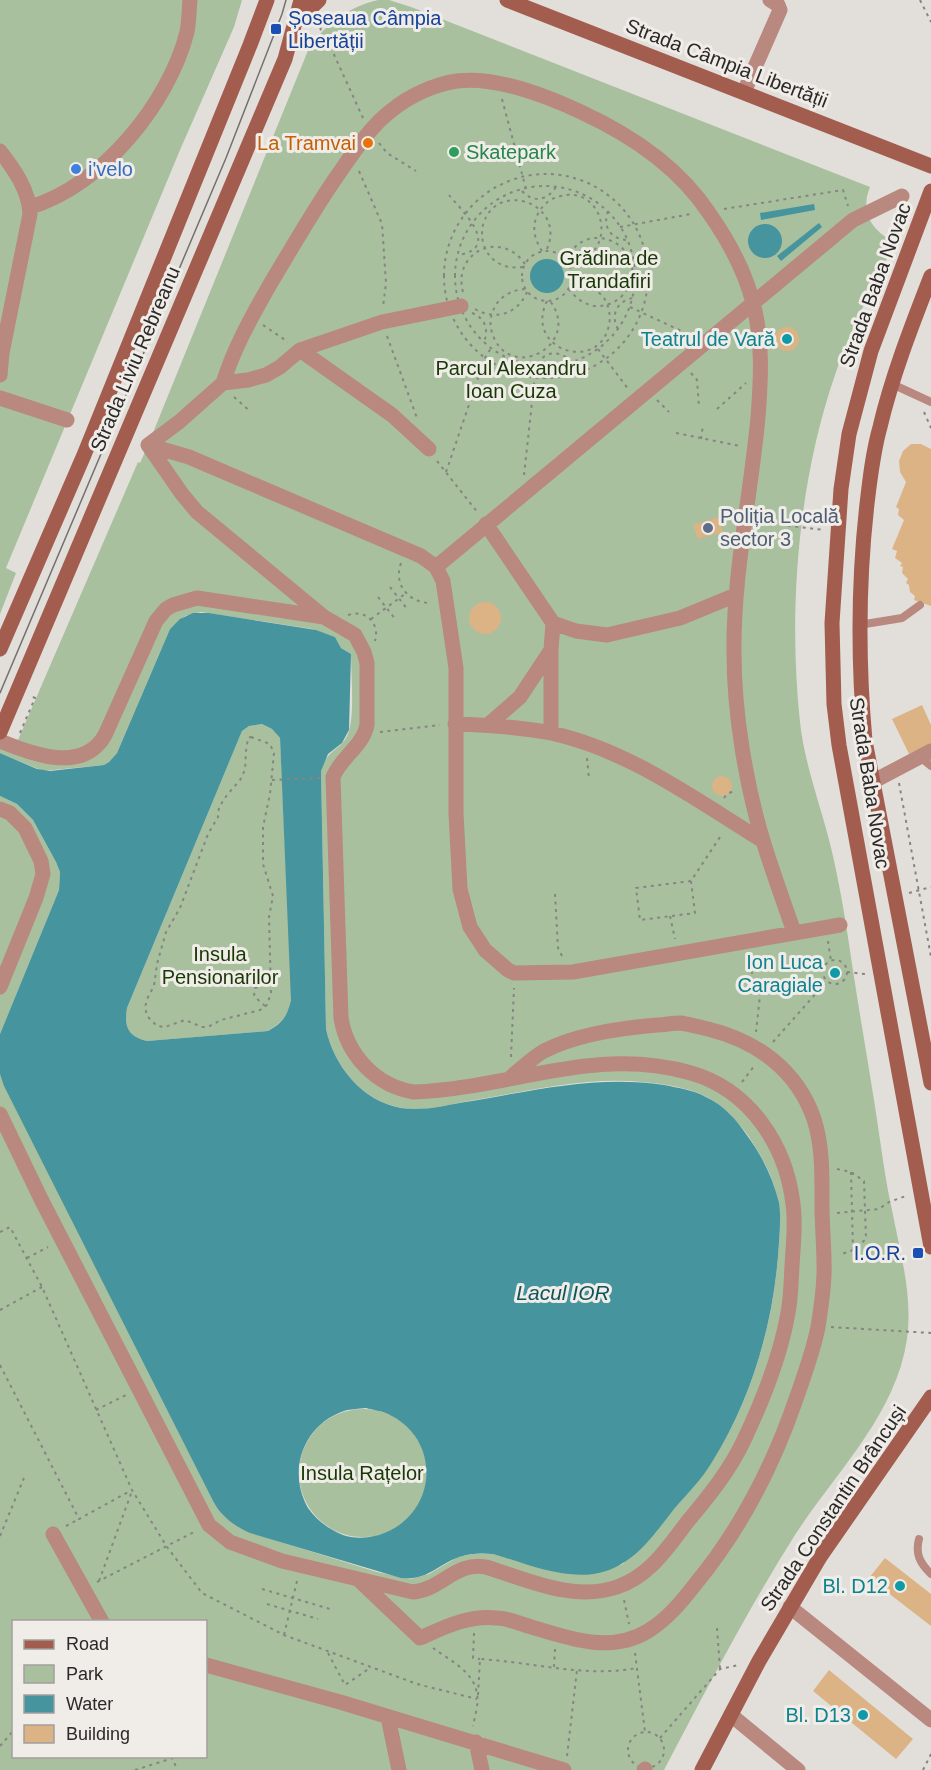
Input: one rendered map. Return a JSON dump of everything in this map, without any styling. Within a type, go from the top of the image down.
[{"type":"main road","name":"Strada Liviu Rebreanu","points":[[0,649],[88,444],[267,0]]},
{"type":"main road","name":"Strada Liviu Rebreanu","points":[[0,732],[285,59],[301,0]]},
{"type":"main road","name":"Strada Câmpia Libertății","points":[[507,0],[931,165]]},
{"type":"main road","points":[[297,21],[321,7]]},
{"type":"main road","name":"Strada Baba Novac","points":[[931,191],[862,380],[841,489],[832,623],[834,704],[839,745],[931,1247]]},
{"type":"main road","name":"Strada Baba Novac","points":[[930,283],[892,384],[879,428],[863,544],[859,625],[861,702],[865,741],[931,1083]]},
{"type":"main road","name":"Strada Constantin Brâncuși","points":[[702,1770],[790,1607],[832,1539],[931,1397]]},
{"type":"street","points":[[30,207],[50,200],[83,179],[108,159],[132,135],[152,109],[176,65],[187,31],[190,0]]},
{"type":"street","points":[[744,92],[780,10],[778,5],[770,0]]},
{"type":"street","points":[[148,445],[179,422],[222,384],[234,352],[302,230],[352,155],[391,110],[406,100],[456,81],[498,84],[567,105],[615,128],[651,152],[672,170],[708,211],[729,244],[753,303],[762,370],[755,449],[736,595],[734,654],[741,739],[751,792],[763,841],[794,932]]},
{"type":"street","points":[[0,151],[21,183],[30,207],[29,222],[2,353],[0,375]]},
{"type":"street","points":[[436,567],[853,220],[903,196]]},
{"type":"street","points":[[222,384],[266,375],[300,350],[382,322],[462,306]]},
{"type":"street","points":[[300,350],[392,416],[429,449]]},
{"type":"street","points":[[0,398],[67,420]]},
{"type":"street","points":[[148,445],[189,457],[421,556],[436,567],[444,580],[456,668],[456,813],[460,889],[470,927],[485,950],[508,970],[514,973],[573,972],[833,926]]},
{"type":"street","points":[[0,1114],[209,1525],[222,1537],[240,1547],[300,1566],[400,1590],[418,1592],[429,1589],[461,1569],[480,1566],[569,1592],[596,1592],[622,1586],[654,1564],[725,1472],[743,1441],[765,1389],[788,1318],[794,1236],[793,1204],[789,1183],[779,1154],[766,1129],[734,1093],[692,1073],[666,1067],[629,1064],[590,1064],[427,1091],[401,1090],[372,1073],[355,1054],[345,1035],[341,1018],[333,777],[336,769],[366,733],[367,663],[364,652],[355,635],[324,617],[197,512],[148,445]]},
{"type":"street","points":[[486,524],[554,623],[583,633],[607,635],[680,618],[736,595]]},
{"type":"street","points":[[7,744],[44,757],[54,758],[83,754],[97,746],[105,735],[156,621],[166,609],[181,601],[202,597],[324,617]]},
{"type":"street","points":[[550,733],[551,650],[554,623]]},
{"type":"street","points":[[488,725],[520,697],[551,650]]},
{"type":"street","points":[[455,724],[488,725],[550,733],[586,743],[654,774],[763,841]]},
{"type":"street","points":[[872,782],[896,769],[927,758]]},
{"type":"street","points":[[0,808],[10,813],[25,828],[41,861],[44,874],[0,987]]},
{"type":"street","points":[[360,1581],[420,1638],[460,1620],[500,1617],[572,1640],[602,1643],[644,1633],[673,1612],[711,1565],[737,1527],[764,1480],[806,1372],[818,1326],[824,1257],[822,1168],[817,1131],[808,1105],[792,1080],[759,1048],[725,1033],[682,1023],[638,1027],[578,1039],[543,1052],[510,1078]]},
{"type":"street","points":[[53,1534],[101,1620]]},
{"type":"street","points":[[790,1607],[931,1720]]},
{"type":"street","points":[[207,1665],[474,1742],[565,1764]]},
{"type":"street","points":[[731,1715],[798,1770]]},
{"type":"street","points":[[388,1716],[399,1770]]},
{"type":"street","points":[[474,1742],[482,1770]]},
{"type":"lane","points":[[892,384],[931,402]]},
{"type":"lane","points":[[859,625],[902,618],[920,605]]},
{"type":"lane","points":[[919,1539],[917,1548],[919,1560],[931,1574]]},
{"type":"path","points":[[920,0],[931,22]]},
{"type":"path","points":[[321,7],[319,20],[321,31],[370,133],[387,153],[416,171]]},
{"type":"path","points":[[498,84],[526,189]]},
{"type":"path","points":[[352,155],[382,224],[386,283],[382,322],[417,417]]},
{"type":"path","points":[[484,342],[486,328],[484,322],[462,306],[444,284],[446,258],[452,237],[465,215],[477,202],[494,189],[522,177],[557,175],[586,183],[615,201],[634,225],[644,249],[647,288],[640,313],[625,339],[592,367],[555,377],[535,377],[508,370],[485,358],[461,333],[462,306],[461,284],[463,269],[472,255],[485,248],[497,247],[510,250],[524,266]]},
{"type":"path","points":[[544,251],[537,243],[534,230],[536,218],[556,187]]},
{"type":"path","points":[[556,187],[582,196],[608,211],[620,227],[627,240],[634,270],[633,298],[618,329],[596,349],[571,362],[552,366],[536,366],[510,359],[491,348],[473,329],[462,306],[456,284],[458,255],[473,223],[493,204],[521,190],[556,187]]},
{"type":"path","points":[[521,190],[531,198],[539,199],[565,195],[582,196],[596,209],[601,223],[601,238],[595,250],[581,261],[568,262]]},
{"type":"path","points":[[620,227],[843,190],[853,220]]},
{"type":"path","points":[[449,195],[473,223],[478,235],[475,246],[469,252],[458,255]]},
{"type":"path","points":[[529,202],[531,198]]},
{"type":"path","points":[[524,266],[512,268],[500,264],[485,248],[482,234],[486,219],[495,207],[509,201],[529,202],[540,210],[549,226],[550,239],[544,251]]},
{"type":"path","points":[[608,211],[606,223],[608,230],[616,238],[627,240]]},
{"type":"path","points":[[601,223],[606,223]]},
{"type":"path","points":[[478,235],[482,234]]},
{"type":"path","points":[[549,301],[543,311],[542,324],[552,343],[563,350],[581,352],[596,349],[605,336],[634,270],[626,252],[614,241],[601,238],[587,239],[579,243],[573,249],[568,262]]},
{"type":"path","points":[[618,329],[607,304],[601,295],[591,288],[578,284],[570,287],[560,298],[549,301],[535,298],[526,291],[521,277],[524,266],[534,254],[544,251],[559,254],[568,262],[572,275],[570,287],[575,296],[586,303],[598,306],[607,304],[621,300],[633,298]]},
{"type":"path","points":[[469,252],[472,255]]},
{"type":"path","points":[[456,284],[461,284]]},
{"type":"path","points":[[526,291],[513,291],[502,297],[496,304],[491,328],[498,345],[512,355],[525,357],[562,354],[571,362]]},
{"type":"path","points":[[462,306],[492,315],[500,315],[512,310],[522,302],[526,291]]},
{"type":"path","points":[[522,496],[536,366],[557,332],[556,311],[549,301]]},
{"type":"path","points":[[630,307],[706,343]]},
{"type":"path","points":[[476,314],[478,310]]},
{"type":"path","points":[[252,318],[300,350]]},
{"type":"path","points":[[486,328],[491,328]]},
{"type":"path","points":[[446,472],[485,358],[491,348]]},
{"type":"path","points":[[596,349],[636,399]]},
{"type":"path","points":[[562,354],[563,350]]},
{"type":"path","points":[[510,359],[512,355]]},
{"type":"path","points":[[683,361],[697,380],[699,407]]},
{"type":"path","points":[[717,410],[762,370]]},
{"type":"path","points":[[222,384],[252,412]]},
{"type":"path","points":[[701,439],[703,425]]},
{"type":"path","points":[[676,433],[755,449]]},
{"type":"path","points":[[429,449],[486,524]]},
{"type":"path","points":[[744,520],[839,531]]},
{"type":"path","points":[[407,550],[398,573],[399,581],[406,593],[421,603],[447,600]]},
{"type":"path","points":[[390,587],[408,610]]},
{"type":"path","points":[[371,619],[406,593]]},
{"type":"path","points":[[378,597],[396,620]]},
{"type":"path","points":[[7,744],[35,698]]},
{"type":"path","points":[[366,733],[455,724]]},
{"type":"path","points":[[248,738],[265,741],[273,747],[272,780],[263,827],[263,864],[273,896],[268,917],[271,981],[270,993],[265,1006],[237,1017],[221,1020],[208,1027],[185,1020],[165,1027],[157,1026],[147,1016],[145,1007],[147,997],[154,986],[157,964],[166,932],[180,908],[208,834],[218,817],[219,807],[245,770],[248,738]]},
{"type":"path","points":[[586,743],[589,779]]},
{"type":"path","points":[[896,769],[931,957]]},
{"type":"path","points":[[272,780],[322,778]]},
{"type":"path","points":[[691,881],[636,888],[640,920],[695,913],[691,881],[723,817],[721,802],[727,794],[737,790],[751,792]]},
{"type":"path","points":[[895,897],[931,887]]},
{"type":"path","points":[[555,894],[558,948],[573,972]]},
{"type":"path","points":[[670,916],[678,954]]},
{"type":"path","points":[[827,981],[824,970],[831,961],[833,926]]},
{"type":"path","points":[[759,938],[747,959],[760,995],[759,1048]]},
{"type":"path","points":[[827,981],[838,984],[847,976],[847,968],[842,962],[831,961]]},
{"type":"path","points":[[510,1078],[514,973]]},
{"type":"path","points":[[265,1006],[254,996],[255,988],[271,981]]},
{"type":"path","points":[[734,1093],[759,1048],[827,981]]},
{"type":"path","points":[[822,1168],[851,1172],[864,1181],[866,1239],[853,1250],[841,1255],[824,1257]]},
{"type":"path","points":[[851,1172],[853,1250]]},
{"type":"path","points":[[822,1214],[879,1209],[889,1202]]},
{"type":"path","points":[[0,1232],[10,1227],[42,1287],[132,1490],[167,1547],[202,1593],[284,1635],[328,1653],[417,1684],[477,1700]]},
{"type":"path","points":[[27,1258],[62,1239]]},
{"type":"path","points":[[0,1310],[42,1287]]},
{"type":"path","points":[[818,1326],[931,1333]]},
{"type":"path","points":[[0,1365],[79,1519],[132,1490]]},
{"type":"path","points":[[96,1410],[139,1388]]},
{"type":"path","points":[[0,1536],[24,1478]]},
{"type":"path","points":[[132,1490],[99,1581],[209,1525]]},
{"type":"path","points":[[284,1635],[300,1566]]},
{"type":"path","points":[[622,1586],[637,1668],[645,1732]]},
{"type":"path","points":[[262,1589],[330,1609]]},
{"type":"path","points":[[267,1604],[318,1619]]},
{"type":"path","points":[[475,1618],[472,1658],[597,1672],[637,1668]]},
{"type":"path","points":[[717,1628],[720,1669]]},
{"type":"path","points":[[554,1667],[555,1635]]},
{"type":"path","points":[[420,1638],[473,1679],[478,1695]]},
{"type":"path","points":[[328,1653],[345,1685],[370,1668]]},
{"type":"path","points":[[474,1742],[480,1659]]},
{"type":"path","points":[[631,1759],[628,1751],[630,1742],[636,1735],[645,1732],[660,1738],[720,1669],[759,1662]]},
{"type":"path","points":[[565,1764],[577,1670]]},
{"type":"path","points":[[0,1746],[12,1732]]},
{"type":"path","points":[[923,1770],[931,1754]]},
{"type":"path","points":[[135,1770],[170,1758]]},
{"type":"green space","points":[[0,0],[242,0],[234,27],[180,150],[6,568],[16,573],[0,614]]},
{"type":"green space","name":"Parcul Alexandru Ioan Cuza","points":[[378,0],[389,0],[411,7],[870,187],[866,204],[870,219],[880,232],[895,242],[848,341],[822,416],[812,459],[799,547],[795,636],[802,739],[829,839],[842,901],[885,1174],[905,1274],[908,1306],[907,1339],[901,1367],[877,1418],[777,1564],[727,1651],[664,1770],[0,1770],[0,1074],[213,1501],[232,1522],[258,1535],[377,1572],[411,1579],[429,1574],[458,1557],[473,1554],[493,1554],[542,1568],[573,1573],[606,1570],[623,1564],[726,1438],[749,1387],[770,1315],[780,1229],[780,1212],[775,1189],[764,1162],[749,1137],[730,1115],[707,1097],[667,1085],[599,1081],[555,1086],[435,1108],[410,1109],[374,1098],[362,1090],[343,1068],[330,1043],[326,1029],[321,771],[330,754],[345,740],[351,717],[351,654],[341,648],[335,637],[312,629],[201,612],[185,616],[170,629],[117,753],[109,762],[104,765],[43,771],[0,753],[0,735],[18,740],[138,462],[140,463],[148,445],[309,48],[330,24],[357,7]]},
{"type":"green space","name":"Insula Pensionarilor","points":[[262,724],[272,729],[280,738],[292,1001],[290,1007],[283,1019],[268,1031],[147,1041],[141,1039],[129,1030],[126,1020],[127,1008],[242,731],[249,726]]},
{"type":"green space","points":[[0,796],[17,804],[33,820],[60,872],[59,890],[0,1034]]},
{"type":"green space","name":"Insula Rațelor","points":[[363,1409],[376,1410],[399,1419],[417,1437],[426,1460],[426,1486],[417,1509],[399,1527],[376,1536],[363,1537],[350,1536],[327,1527],[309,1509],[300,1486],[299,1473],[300,1460],[309,1437],[327,1419],[350,1410]]},
{"type":"water","points":[[814,204],[815,210],[761,220],[760,213]]},
{"type":"water","points":[[819,223],[822,227],[781,261],[777,256]]},
{"type":"water","points":[[765,224],[777,229],[782,241],[777,253],[765,258],[753,253],[748,241],[753,229]]},
{"type":"water","points":[[547,259],[559,264],[564,276],[559,288],[547,293],[535,288],[530,276],[535,264]]},
{"type":"water","name":"Lacul IOR","points":[[193,613],[209,613],[316,630],[335,637],[341,648],[351,654],[349,730],[342,743],[328,754],[321,771],[326,1029],[330,1043],[343,1068],[362,1090],[387,1104],[419,1109],[568,1085],[640,1082],[664,1085],[696,1093],[723,1108],[742,1128],[766,1167],[779,1203],[777,1271],[767,1328],[750,1384],[726,1437],[704,1474],[636,1553],[606,1571],[578,1575],[564,1574],[493,1554],[476,1554],[451,1560],[425,1575],[401,1578],[250,1533],[228,1520],[213,1501],[4,1086],[0,1074],[0,1034],[59,890],[60,872],[33,820],[17,804],[0,796],[0,753],[37,769],[50,771],[104,765],[109,762],[117,753],[170,629],[180,619]],"holes":[[[262,724],[272,729],[280,738],[291,1001],[287,1012],[281,1022],[268,1031],[147,1041],[141,1039],[129,1030],[126,1020],[127,1008],[242,731],[249,726]],[[366,1408],[388,1414],[406,1426],[418,1441],[425,1459],[426,1477],[422,1496],[413,1512],[398,1526],[379,1535],[356,1538],[333,1530],[319,1521],[308,1508],[302,1494],[299,1465],[309,1438],[318,1427],[344,1411]]]},
{"type":"building","name":"Teatrul de Vară","points":[[787,327],[796,330],[799,339],[796,348],[787,351],[778,348],[775,339],[778,330]]},
{"type":"building","points":[[911,444],[921,444],[931,449],[931,606],[914,600],[915,596],[910,592],[909,585],[906,583],[908,579],[902,573],[903,567],[900,566],[902,563],[895,558],[897,551],[892,549],[904,520],[898,515],[899,509],[896,507],[906,482],[900,472],[899,461],[903,451]]},
{"type":"building","name":"Poliția Locală sector 3","points":[[718,517],[723,532],[698,539],[693,525]]},
{"type":"building","points":[[485,602],[496,607],[501,618],[496,629],[485,634],[474,629],[469,618],[474,607]]},
{"type":"building","points":[[922,705],[931,725],[931,744],[909,754],[892,719]]},
{"type":"building","points":[[722,776],[729,779],[732,786],[729,793],[722,796],[715,793],[712,786],[715,779]]},
{"type":"building","name":"Bl. D12","points":[[885,1558],[931,1594],[931,1626],[869,1578]]},
{"type":"building","name":"Bl. D13","points":[[829,1670],[913,1739],[896,1759],[813,1691]]},
{"type":"tram line","points":[[0,693],[226,158],[286,0]]},
{"type":"place","name":"Șoseaua Câmpia Libertății","points":[[276,29]]},
{"type":"place","name":"La Tramvai","points":[[368,143]]},
{"type":"place","name":"Skatepark","points":[[454,152]]},
{"type":"place","name":"i'velo","points":[[76,169]]},
{"type":"place","name":"Teatrul de Vară","points":[[787,339]]},
{"type":"place","name":"Poliția Locală sector 3","points":[[708,528]]},
{"type":"place","name":"Ion Luca Caragiale","points":[[835,973]]},
{"type":"place","name":"I.O.R.","points":[[918,1253]]},
{"type":"place","name":"Bl. D12","points":[[900,1586]]},
{"type":"place","name":"Bl. D13","points":[[863,1715]]},
{"type":"park label","name":"Grădina de Trandafiri","points":[[609,270]]}]
